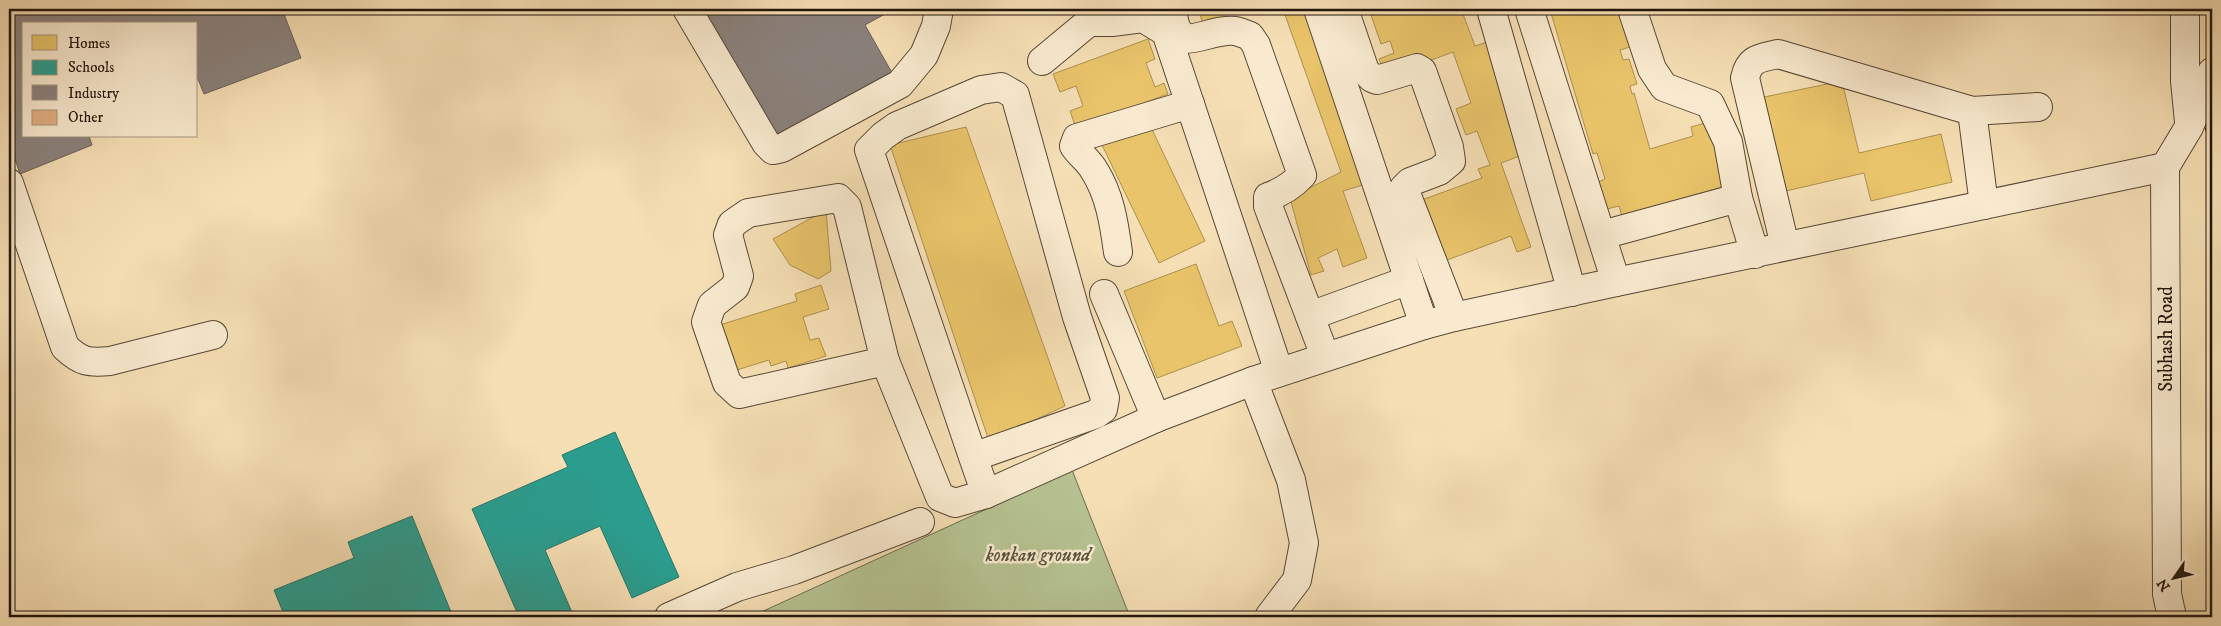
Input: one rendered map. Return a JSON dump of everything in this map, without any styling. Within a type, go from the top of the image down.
[{"type":"street","points":[[687,9],[766,143],[773,150],[782,148],[900,84],[924,55],[936,26],[939,9]]},
{"type":"street","points":[[1171,9],[1176,28],[1184,39],[1198,39],[1223,32],[1235,31],[1250,36],[1256,45],[1302,175],[1294,184],[1268,197],[1268,206],[1325,356]]},
{"type":"street","points":[[1318,9],[1424,325]]},
{"type":"street","points":[[1344,9],[1365,71],[1372,78],[1377,80],[1417,68],[1422,71],[1449,147],[1451,161],[1439,171],[1410,182],[1404,188],[1454,316]]},
{"type":"street","points":[[1491,9],[1572,292]]},
{"type":"street","points":[[1529,9],[1616,282]]},
{"type":"street","points":[[1632,9],[1652,69],[1664,87],[1710,104],[1728,142],[1738,198],[1755,254]]},
{"type":"street","points":[[2185,9],[2185,81],[2189,127]]},
{"type":"street","points":[[1042,61],[1089,22],[1112,22],[1143,18],[1166,32],[1279,372]]},
{"type":"street","points":[[1785,246],[1745,78],[1747,67],[1758,58],[1778,54],[1972,111],[2038,107]]},
{"type":"street","points":[[885,361],[739,394],[727,383],[706,322],[712,305],[735,287],[739,276],[728,235],[732,224],[748,213],[838,198],[847,207],[885,361],[940,497],[955,504],[986,494],[1156,418],[1253,381],[1325,356],[1454,316],[2165,167],[2189,127],[2212,72]]},
{"type":"street","points":[[973,457],[1096,414],[1103,409],[1105,398],[1077,317],[1015,95],[1001,87],[981,90],[897,126],[883,136],[869,150],[973,457],[986,494]]},
{"type":"street","points":[[1118,252],[1112,212],[1093,168],[1080,156],[1074,146],[1076,138],[1190,104]]},
{"type":"street","points":[[1972,111],[1984,205]]},
{"type":"street","name":"Subhash Road","points":[[2165,167],[2167,594],[2172,617]]},
{"type":"street","points":[[9,183],[65,347],[78,359],[92,362],[110,361],[213,335]]},
{"type":"street","points":[[1602,235],[1738,198]]},
{"type":"street","points":[[1310,316],[1408,280]]},
{"type":"street","points":[[1104,294],[1156,418]]},
{"type":"street","points":[[1253,381],[1291,480],[1304,543],[1297,580],[1269,617]]},
{"type":"street","points":[[669,617],[737,587],[794,570],[920,522]]},
{"type":"green space","name":"konkan ground","points":[[1072,470],[1130,617],[761,617],[759,613]]},
{"type":"building: Homes","points":[[1198,9],[1222,9],[1226,22],[1205,29]]},
{"type":"building: Homes","points":[[1283,9],[1306,9],[1366,184],[1343,191],[1367,258],[1343,267],[1337,249],[1318,258],[1324,271],[1311,275],[1290,198],[1341,172]]},
{"type":"building: Homes","points":[[1369,9],[1461,9],[1475,46],[1487,42],[1528,153],[1501,163],[1531,247],[1517,252],[1511,236],[1442,262],[1419,201],[1482,178],[1478,169],[1490,165],[1477,131],[1466,135],[1456,109],[1471,103],[1453,52],[1386,77],[1379,59],[1394,53],[1390,41],[1381,44]]},
{"type":"building: Homes","points":[[1567,9],[1619,9],[1630,47],[1620,50],[1623,60],[1629,59],[1637,84],[1630,86],[1632,94],[1634,93],[1650,149],[1693,136],[1691,127],[1712,121],[1729,185],[1622,216],[1619,206],[1603,210],[1596,183],[1605,179],[1597,153],[1593,154],[1551,13]]},
{"type":"building: Homes","points":[[1148,39],[1155,59],[1146,63],[1155,87],[1164,83],[1168,94],[1076,128],[1070,111],[1083,106],[1076,86],[1060,92],[1053,74]]},
{"type":"building: Homes","points":[[1842,81],[1859,153],[1941,134],[1952,182],[1871,201],[1864,173],[1786,191],[1764,97]]},
{"type":"building: Homes","points":[[1149,123],[1205,241],[1159,263],[1102,145]]},
{"type":"building: Homes","points":[[966,127],[1065,406],[989,441],[890,145]]},
{"type":"building: Homes","points":[[826,210],[831,271],[818,279],[790,265],[773,239]]},
{"type":"building: Homes","points":[[1196,264],[1219,326],[1232,321],[1242,346],[1157,378],[1124,291]]},
{"type":"building: Homes","points":[[821,285],[829,309],[803,317],[810,340],[819,338],[826,356],[788,368],[786,361],[771,366],[769,360],[724,374],[710,328],[797,301],[795,294]]},
{"type":"building: Schools","points":[[615,432],[679,577],[632,598],[600,526],[545,550],[574,617],[519,617],[472,509],[568,467],[562,455]]},
{"type":"building: Schools","points":[[412,516],[453,617],[285,617],[274,590],[354,558],[348,542]]},
{"type":"building: Industry","points":[[9,9],[282,9],[301,58],[204,94],[198,79],[198,22],[22,22],[22,138],[90,138],[92,145],[20,174],[9,141]]},
{"type":"building: Industry","points":[[698,9],[894,9],[865,25],[895,78],[776,145]]},
{"type":"building: Other","points":[[2212,117],[2212,145],[2202,121]]}]
